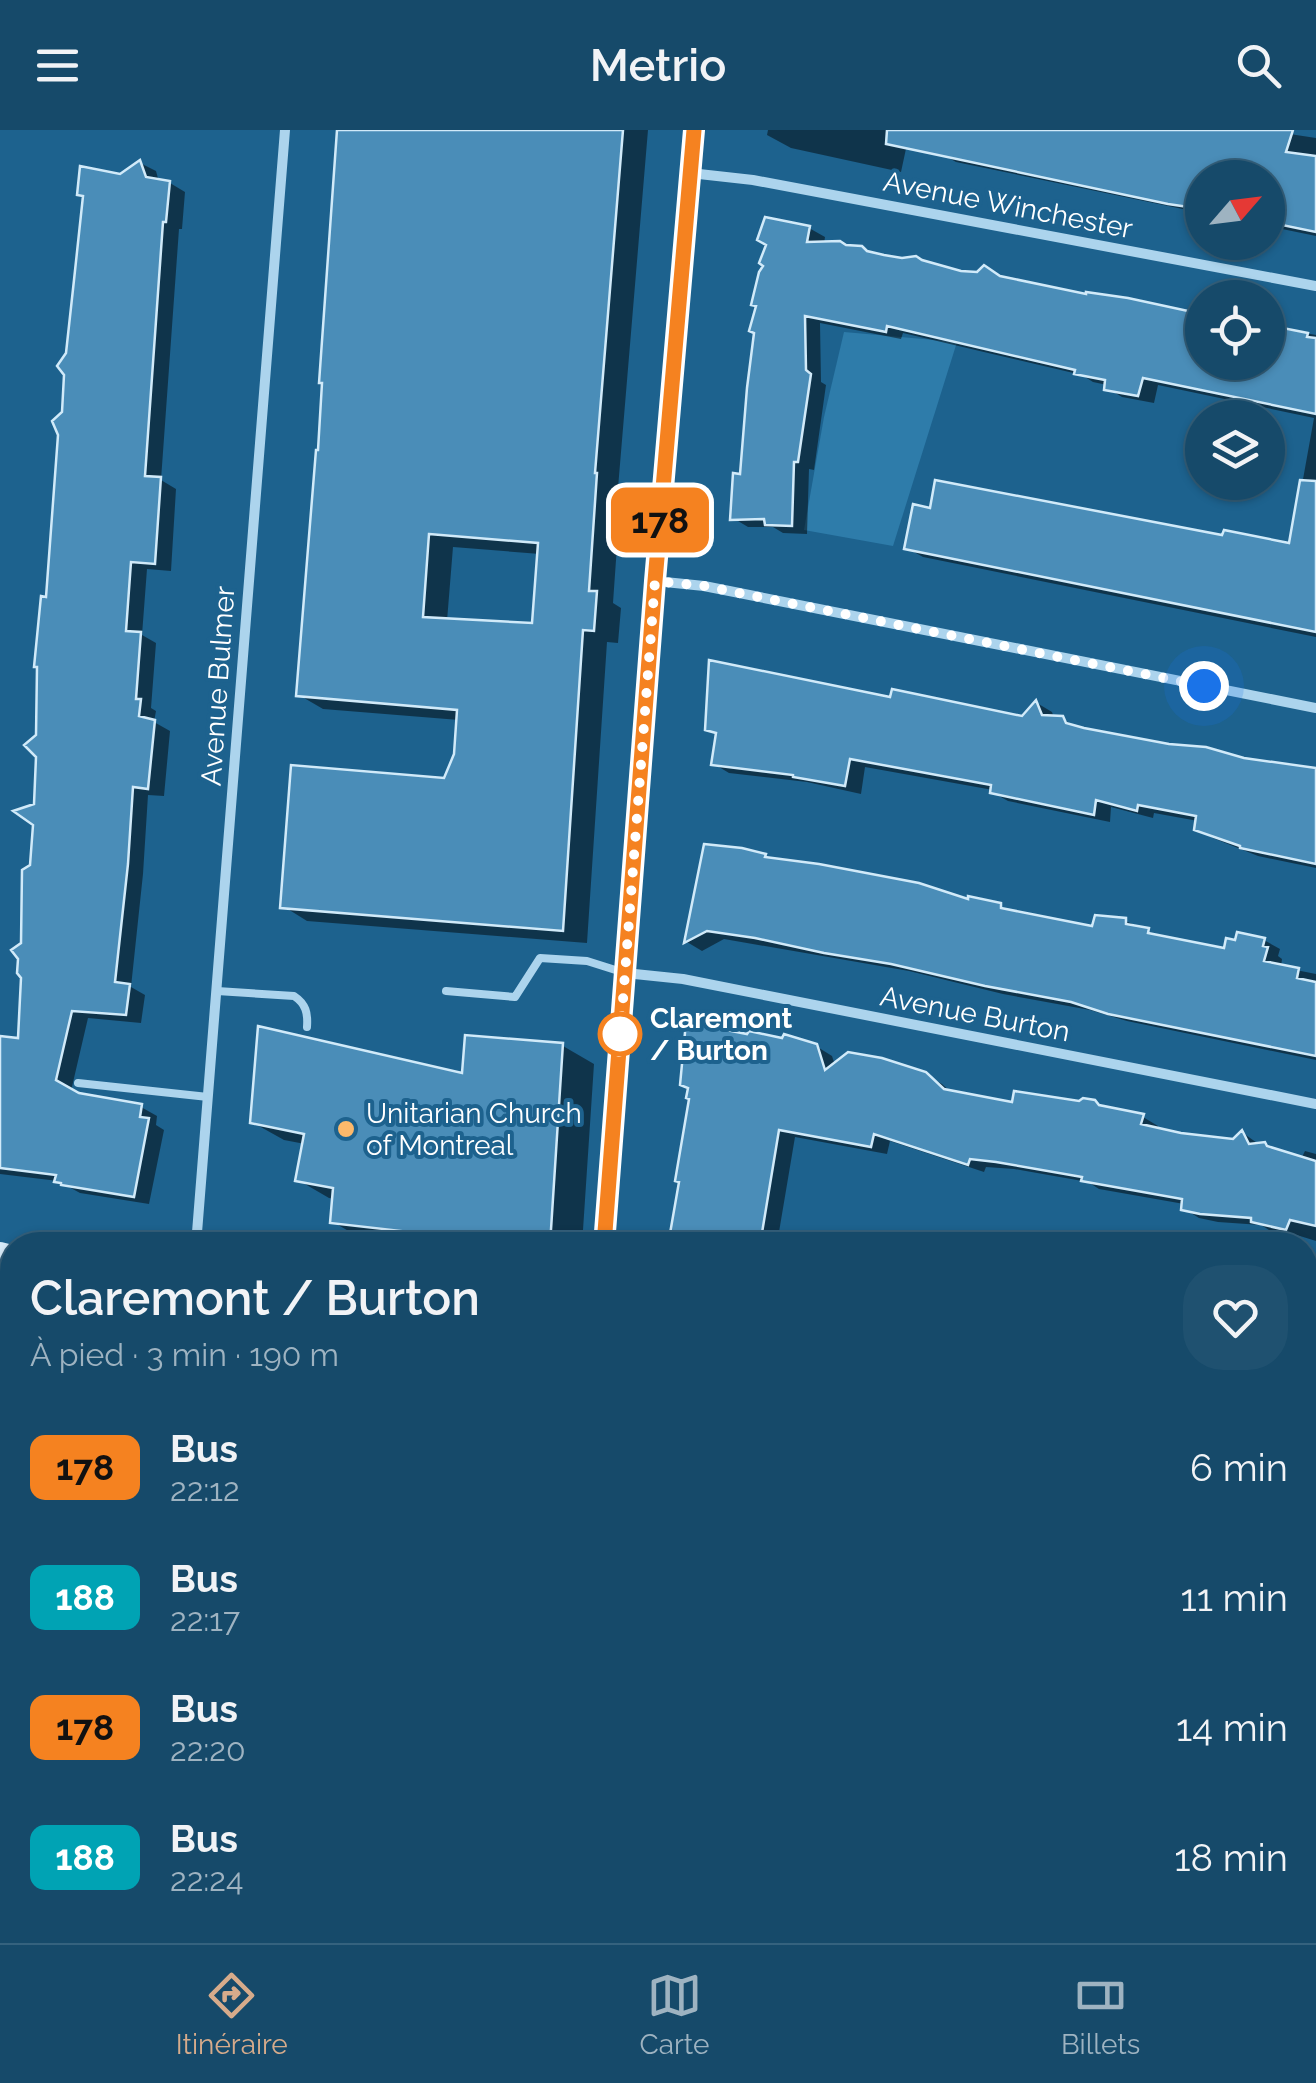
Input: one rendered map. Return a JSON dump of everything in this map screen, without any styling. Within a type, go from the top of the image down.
[{"type":"street","name":"Avenue Bulmer","points":[[197,1232],[284,130]]},
{"type":"street","points":[[605,1232],[694,130]]},
{"type":"street","name":"Avenue Winchester","points":[[690,173],[754,180],[1316,286]]},
{"type":"street","points":[[655,581],[724,590],[1316,708]]},
{"type":"street","name":"Avenue Burton","points":[[626,973],[683,979],[1316,1104]]},
{"type":"lane","points":[[446,991],[515,997],[540,958],[586,961],[626,973]]},
{"type":"lane","points":[[217,991],[294,996],[306,1010],[307,1028]]},
{"type":"lane","points":[[78,1082],[208,1098]]},
{"type":"shaded area","points":[[844,332],[957,342],[893,546],[804,530]]},
{"type":"building","points":[[337,130],[623,130],[595,473],[589,591],[597,591],[594,631],[583,630],[563,931],[280,908],[291,765],[444,778],[454,754],[457,710],[296,696],[318,450]],"holes":[[[429,534],[538,543],[532,623],[423,617]]]},
{"type":"building","points":[[887,130],[1293,130],[1286,152],[1316,156],[1316,232],[1285,226],[1285,160],[1185,160],[1185,206],[886,144]]},
{"type":"building","points":[[140,160],[146,177],[170,181],[163,222],[145,476],[161,477],[155,564],[131,562],[126,631],[141,632],[136,699],[141,699],[139,716],[155,720],[148,789],[133,787],[115,982],[130,984],[126,1015],[72,1011],[56,1080],[79,1093],[142,1104],[140,1117],[149,1118],[134,1197],[61,1185],[54,1182],[56,1175],[0,1168],[0,1036],[18,1038],[21,978],[17,973],[18,959],[11,950],[21,943],[22,870],[30,865],[33,825],[13,811],[34,804],[36,757],[24,745],[36,735],[34,667],[41,596],[46,597],[58,435],[52,421],[62,412],[64,375],[57,366],[66,353],[83,196],[77,195],[80,166],[120,174]]},
{"type":"building","points":[[765,217],[810,226],[807,242],[840,241],[884,255],[916,256],[961,271],[977,272],[984,265],[1000,276],[1185,310],[1185,380],[1285,380],[1285,328],[1308,333],[1307,337],[1316,338],[1316,414],[1285,408],[1285,400],[1249,400],[1143,378],[1138,396],[1104,390],[1105,380],[1074,374],[1075,370],[887,326],[886,332],[805,316],[806,370],[811,374],[798,462],[794,462],[792,526],[765,525],[764,519],[730,520],[733,473],[740,474],[754,333],[749,331],[756,306],[751,305],[766,245],[757,240]]},
{"type":"building","points":[[935,480],[1222,535],[1224,530],[1289,543],[1300,480],[1316,481],[1316,632],[904,549],[913,504],[930,508]]},
{"type":"building","points":[[709,660],[890,697],[892,689],[1022,716],[1036,700],[1042,715],[1063,716],[1066,723],[1084,728],[1316,768],[1316,864],[1240,848],[1194,830],[1196,816],[1138,805],[1137,811],[1096,800],[1094,815],[990,793],[991,785],[850,759],[845,786],[711,765],[716,733],[705,730]]},
{"type":"building","points":[[704,844],[919,883],[968,899],[1001,903],[1001,908],[1092,926],[1095,915],[1126,918],[1126,924],[1149,928],[1148,933],[1224,948],[1226,938],[1235,940],[1237,932],[1265,938],[1263,946],[1268,947],[1264,961],[1299,968],[1297,978],[1316,982],[1316,1056],[755,938],[707,931],[684,943]]},
{"type":"building","points":[[686,1022],[747,1034],[749,1031],[782,1038],[784,1034],[817,1044],[825,1070],[848,1052],[926,1072],[944,1089],[1012,1102],[1014,1091],[1095,1100],[1099,1105],[1144,1114],[1141,1124],[1181,1133],[1233,1139],[1242,1130],[1249,1144],[1265,1142],[1267,1146],[1316,1161],[1316,1226],[1290,1220],[1286,1230],[1251,1222],[1251,1218],[1200,1214],[1181,1210],[1182,1199],[996,1162],[970,1159],[968,1165],[874,1134],[871,1147],[779,1130],[762,1232],[670,1232],[689,1099],[688,1088],[680,1085]]},
{"type":"building","points":[[258,1026],[462,1073],[465,1035],[563,1043],[551,1232],[410,1232],[330,1223],[333,1188],[295,1181],[304,1134],[250,1123]]},
{"type":"bus line","name":"178","points":[[605,1232],[694,130]]},
{"type":"place","name":"Claremont / Burton","points":[[620,1034]]},
{"type":"place","name":"Unitarian Church of Montreal","points":[[346,1129]]},
{"type":"route","points":[[620,1034],[619,1052],[655,581],[704,586],[1204,686]]}]
